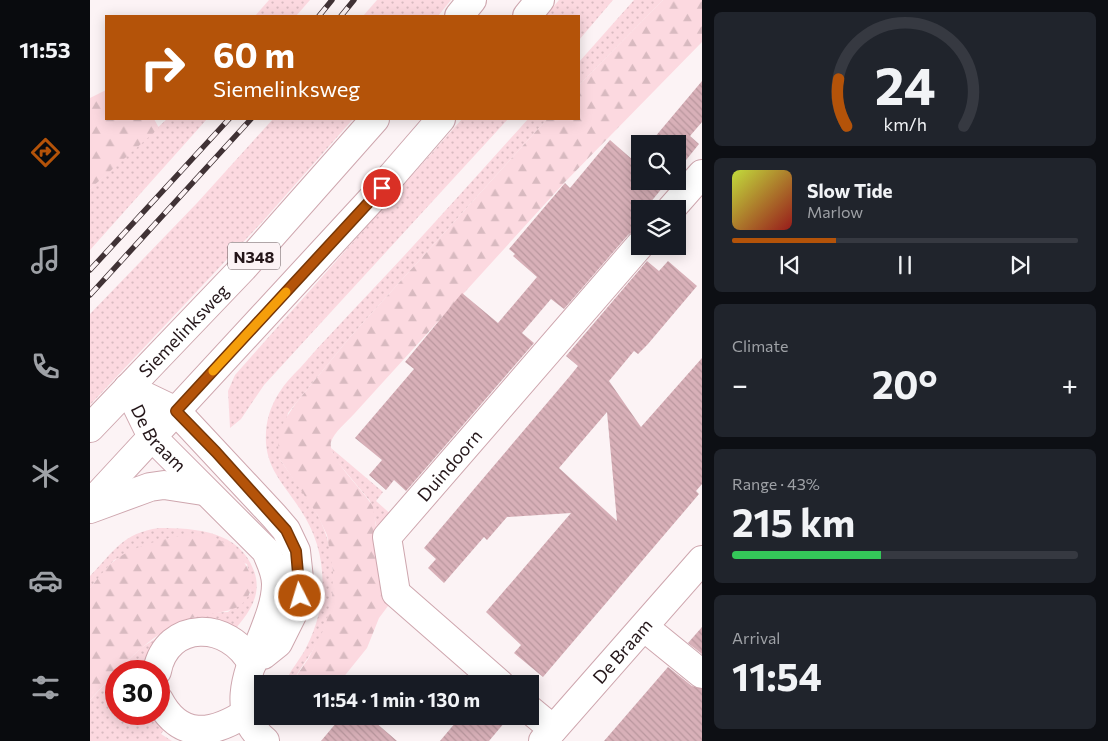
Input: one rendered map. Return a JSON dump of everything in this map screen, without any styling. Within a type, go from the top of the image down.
[{"type":"street","points":[[460,15],[472,0]]},
{"type":"street","points":[[528,15],[540,0]]},
{"type":"street","name":"Siemelinksweg","points":[[90,428],[243,268],[374,120]]},
{"type":"street","name":"N348","points":[[90,504],[370,201],[440,120]]},
{"type":"street","points":[[679,200],[702,174]]},
{"type":"street","name":"Duindoorn","points":[[490,675],[396,593],[386,537],[631,255]]},
{"type":"street","name":"De Braam","points":[[128,388],[176,411],[274,516],[286,530],[296,551],[300,596],[278,643],[252,664]]},
{"type":"street","name":"De Braam","points":[[128,388],[152,437],[266,551],[274,569],[276,591],[271,613],[252,664],[246,689],[246,713],[256,733],[266,741]]},
{"type":"street","name":"De Braam","points":[[90,509],[157,486],[203,490]]},
{"type":"street","name":"De Braam","points":[[548,735],[702,560]]},
{"type":"street","points":[[644,627],[702,674]]},
{"type":"street","points":[[161,660],[172,644],[192,633],[205,632],[216,633],[233,641],[246,653],[252,664]]},
{"type":"street","points":[[170,716],[173,720],[194,730],[206,731],[226,724],[246,713]]},
{"type":"street","points":[[539,722],[548,735]]},
{"type":"green space","points":[[269,0],[310,0],[297,15],[256,15]]},
{"type":"green space","points":[[377,0],[451,0],[439,15],[364,15]]},
{"type":"green space","points":[[559,0],[613,0],[580,39],[580,15],[547,15]]},
{"type":"green space","points":[[634,0],[663,0],[580,84],[580,61]]},
{"type":"green space","points":[[663,0],[702,0],[702,42],[564,183],[333,438],[331,449],[335,457],[373,507],[388,606],[379,618],[367,648],[345,675],[297,675],[325,627],[332,599],[333,571],[327,535],[317,514],[279,458],[278,440],[284,421],[296,403],[351,336],[546,120],[580,120],[580,84]]},
{"type":"green space","points":[[105,90],[105,120],[155,120],[159,128],[90,189],[90,98]]},
{"type":"green space","points":[[166,120],[206,120],[90,250],[90,189]]},
{"type":"green space","points":[[272,120],[352,120],[263,221],[90,405],[90,314],[197,203]]},
{"type":"green space","points":[[461,120],[507,120],[264,385],[241,419],[230,428],[228,391],[235,375]]},
{"type":"green space","points":[[527,120],[546,120],[351,336],[288,413],[279,458],[316,512],[327,539],[333,569],[332,599],[325,628],[297,675],[289,675],[314,631],[322,596],[321,560],[310,525],[278,478],[270,462],[267,453],[266,429],[268,417],[281,389],[432,226]]},
{"type":"green space","points":[[331,448],[383,492],[376,501],[394,517],[379,536],[370,501],[335,459]]},
{"type":"green space","points":[[159,528],[202,531],[215,534],[238,547],[254,571],[257,587],[251,608],[237,627],[225,627],[166,660],[128,660],[141,648],[185,620],[206,613],[228,612],[250,594],[251,584],[247,564],[170,538],[114,560],[90,588],[90,576],[113,551],[136,534]]},
{"type":"green space","points":[[200,533],[222,541],[233,549],[242,559],[248,570],[251,581],[250,592],[238,607],[186,620],[172,627],[146,644],[129,660],[105,660],[105,684],[90,700],[90,588],[111,564],[123,555],[144,545]]},
{"type":"green space","points":[[105,684],[105,725],[164,725],[166,727],[161,734],[172,741],[90,741],[90,700]]},
{"type":"building","points":[[702,81],[702,122],[690,136],[699,144],[686,160],[686,135],[657,135]]},
{"type":"building","points":[[610,140],[631,158],[631,190],[661,190],[652,200],[631,200],[631,232],[564,309],[551,299],[522,333],[534,343],[406,491],[394,480],[386,490],[369,475],[382,460],[355,438],[414,369],[405,362],[462,293],[498,323],[537,277],[513,256],[515,254],[509,249],[565,183],[570,188]]},
{"type":"building","points":[[647,261],[659,271],[668,261],[697,286],[648,344],[638,354],[634,351],[609,381],[641,427],[702,358],[702,484],[696,491],[699,494],[543,677],[514,653],[521,645],[486,612],[571,513],[507,517],[487,540],[484,537],[444,583],[428,568],[436,559],[424,548],[578,366],[566,356]],"holes":[[[607,412],[617,521],[559,468]]]},
{"type":"building","points":[[702,627],[702,654],[688,643]]},
{"type":"building","points":[[668,667],[692,686],[702,689],[702,741],[604,741]]},
{"type":"building","points":[[334,725],[378,725],[397,741],[321,741]]},
{"type":"building","points":[[453,725],[502,725],[489,741],[440,741]]},
{"type":"railway","points":[[320,15],[332,0]]},
{"type":"railway","points":[[342,15],[354,0]]},
{"type":"railway","points":[[90,270],[228,120]]},
{"type":"railway","points":[[90,295],[250,120]]},
{"type":"slow traffic","points":[[213,371],[286,292]]},
{"type":"route","points":[[300,596],[296,551],[286,530],[216,452],[176,411],[382,188]]}]
